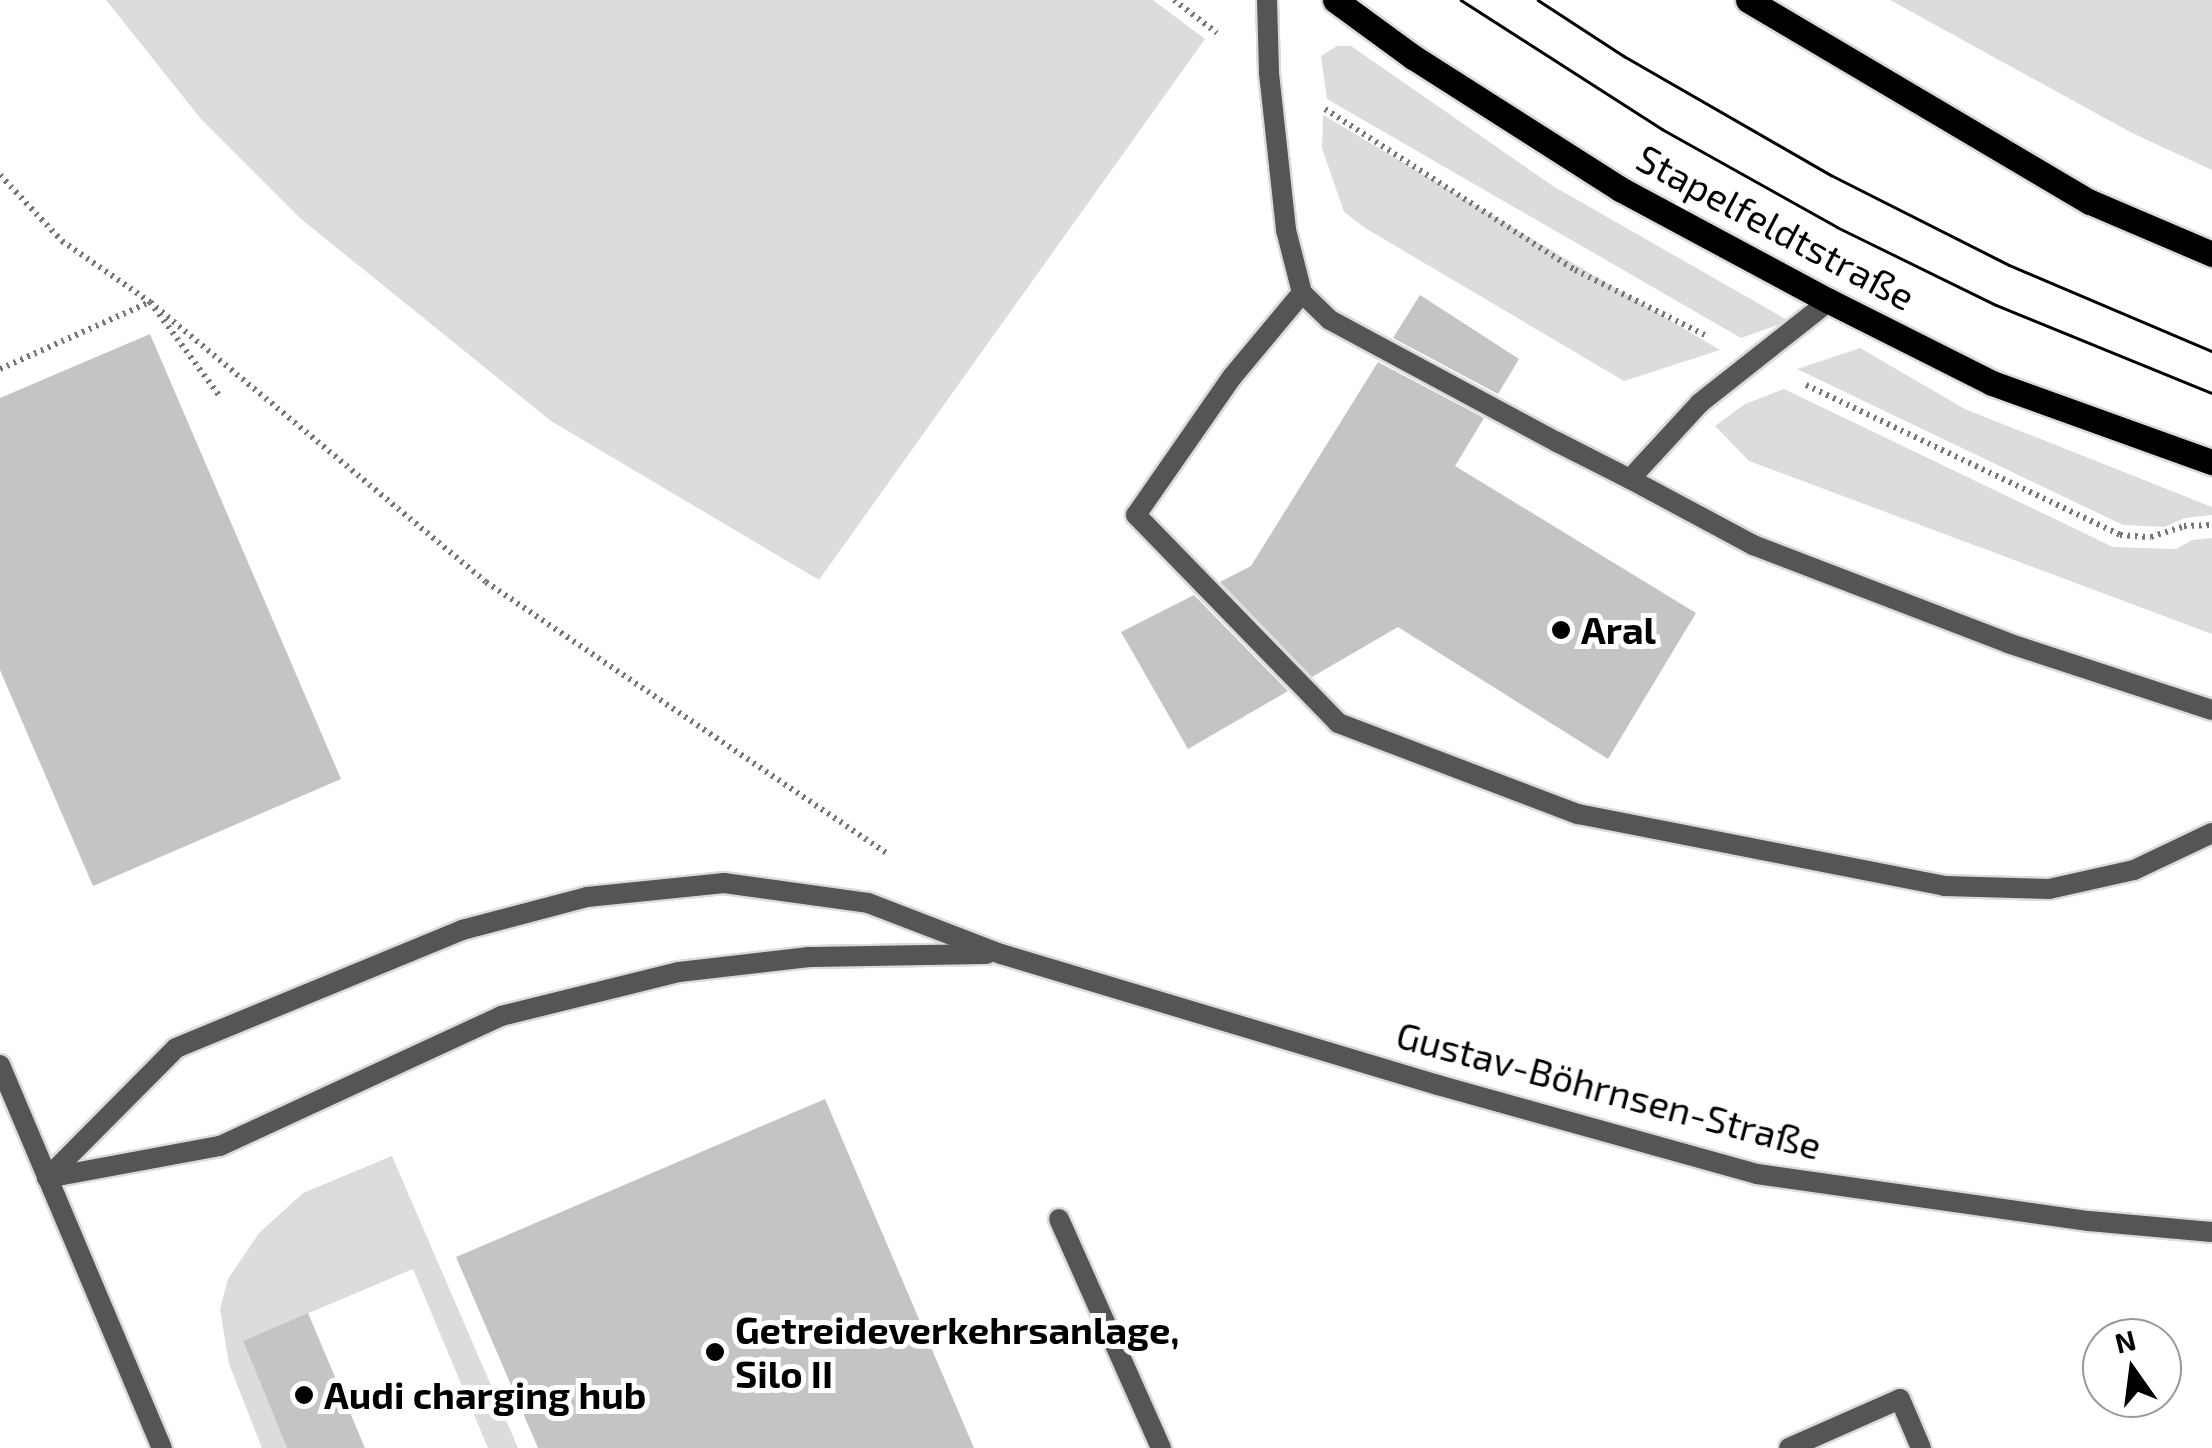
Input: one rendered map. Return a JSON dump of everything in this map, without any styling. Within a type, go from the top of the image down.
[{"type":"main road","name":"Stapelfeldtstraße","points":[[1335,0],[1413,56],[1620,189],[1829,301],[1992,382],[2212,462]]},
{"type":"main road","points":[[1748,0],[2090,202],[2212,254]]},
{"type":"street","points":[[1267,0],[1269,73],[1286,230],[1302,293],[1330,320],[1753,545],[2008,643],[2212,710]]},
{"type":"street","points":[[1302,293],[1232,376],[1136,515],[1338,723],[1578,814],[1944,886],[2049,888],[2134,870],[2212,833]]},
{"type":"street","points":[[1630,480],[1700,404],[1829,301]]},
{"type":"street","name":"Gustav-Böhrnsen-Straße","points":[[46,1178],[176,1048],[462,930],[587,897],[724,882],[868,903],[1001,954],[1438,1085],[1758,1174],[2088,1221],[2212,1232]]},
{"type":"street","name":"Gustav-Böhrnsen-Straße","points":[[46,1178],[220,1146],[501,1016],[679,972],[808,957],[1001,954]]},
{"type":"street","points":[[0,1065],[162,1448]]},
{"type":"street","points":[[1059,1219],[1161,1448]]},
{"type":"street","points":[[1789,1448],[1900,1399],[1922,1448]]},
{"type":"path","points":[[1174,0],[1269,73],[1575,270],[2120,534],[2151,537],[2184,526],[2212,525]]},
{"type":"path","points":[[0,175],[62,241],[150,302],[486,582],[867,836],[897,863]]},
{"type":"path","points":[[0,368],[150,302]]},
{"type":"path","points":[[150,302],[222,398]]},
{"type":"shaded area","points":[[106,0],[1153,0],[1205,39],[819,580],[551,421],[301,219],[201,119]]},
{"type":"shaded area","points":[[1890,0],[2212,0],[2212,170],[2132,133]]},
{"type":"shaded area","points":[[1337,46],[1351,46],[1553,186],[1789,321],[1741,338],[1327,99],[1321,56]]},
{"type":"shaded area","points":[[1323,115],[1720,350],[1624,381],[1365,228],[1344,212],[1322,148]]},
{"type":"shaded area","points":[[1860,348],[1965,409],[2212,507],[2212,515],[2185,518],[2164,527],[2123,525],[1797,369]]},
{"type":"shaded area","points":[[1784,389],[2113,547],[2176,549],[2192,540],[2212,538],[2212,634],[1749,461],[1715,426],[1745,404]]},
{"type":"shaded area","points":[[392,1156],[518,1448],[488,1448],[413,1269],[243,1341],[287,1448],[262,1448],[229,1364],[220,1309],[228,1279],[259,1233],[303,1193]]},
{"type":"building","points":[[1420,295],[1519,359],[1498,394],[1393,338]]},
{"type":"building","points":[[150,334],[341,779],[93,886],[0,670],[0,398]]},
{"type":"building","points":[[1378,362],[1484,418],[1455,466],[1696,613],[1608,759],[1398,627],[1312,677],[1220,582],[1251,566]]},
{"type":"building","points":[[1194,595],[1288,691],[1188,749],[1121,632]]},
{"type":"building","name":"Getreideverkehrsanlage, Silo II","points":[[825,1099],[974,1448],[538,1448],[456,1257]]},
{"type":"building","name":"Audi charging hub","points":[[308,1313],[365,1448],[287,1448],[243,1341]]},
{"type":"tram line","points":[[1461,0],[1662,129],[1837,227],[1996,305],[2212,393]]},
{"type":"tram line","points":[[1538,0],[1624,56],[1831,175],[2009,265],[2212,351]]},
{"type":"place","name":"Aral","points":[[1561,630]]},
{"type":"place","name":"Getreideverkehrsanlage, Silo II","points":[[715,1352]]},
{"type":"place","name":"Audi charging hub","points":[[304,1395]]}]
